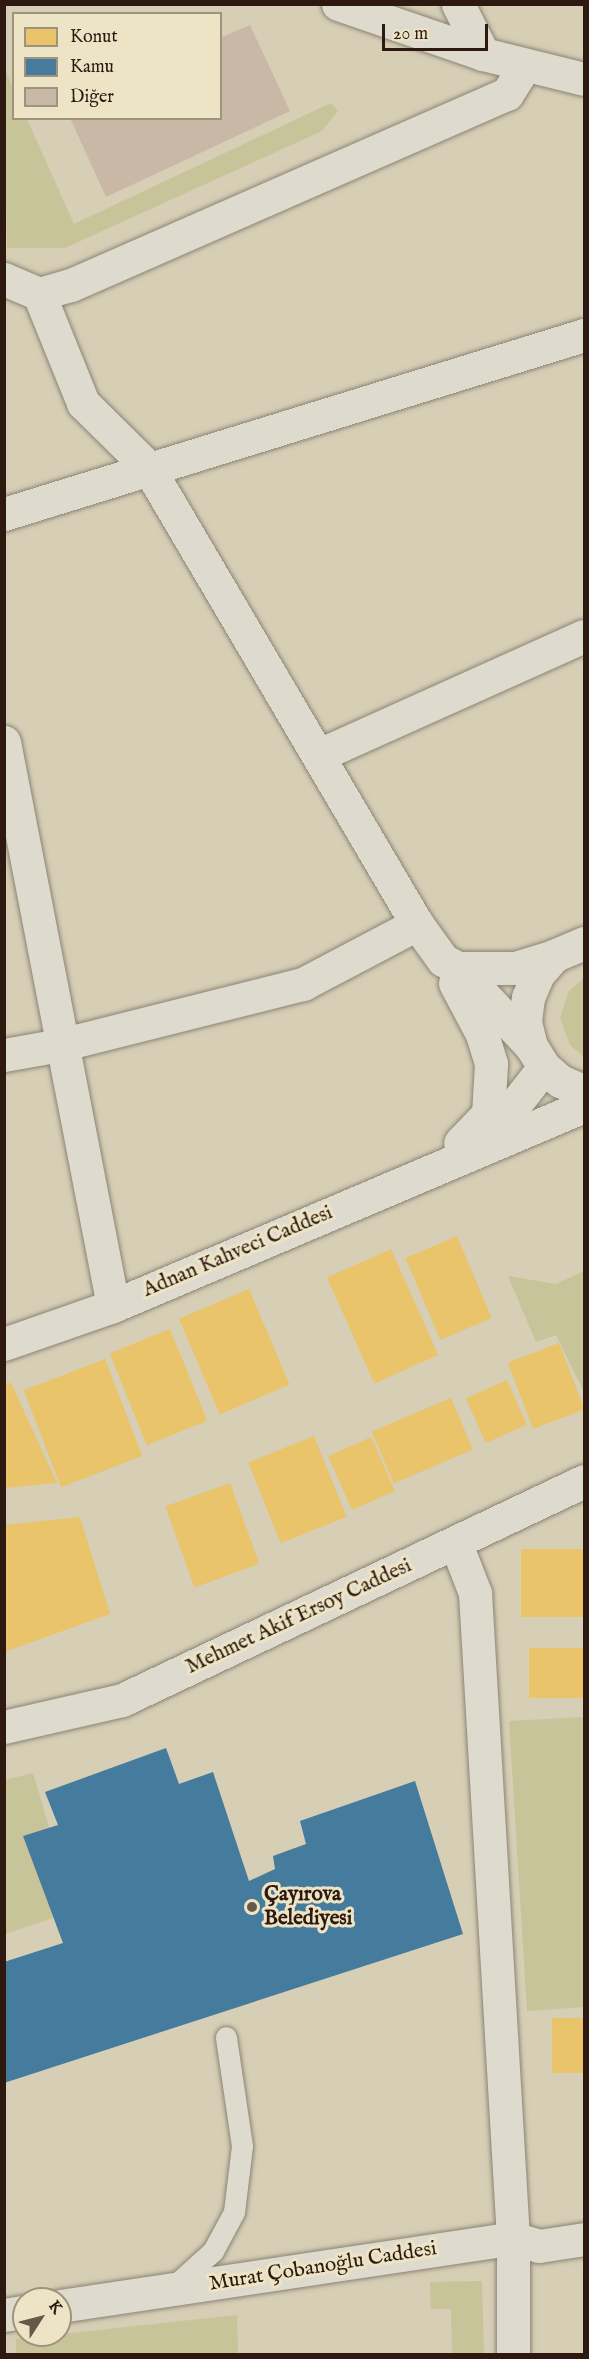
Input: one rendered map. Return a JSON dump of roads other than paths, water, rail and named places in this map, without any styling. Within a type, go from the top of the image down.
[{"type":"street","points":[[338,4],[483,54],[585,79]]},
{"type":"street","points":[[458,4],[483,54]]},
{"type":"street","points":[[4,279],[39,294],[71,285],[507,94],[525,65]]},
{"type":"street","points":[[39,294],[83,403],[148,467],[417,924],[560,1081],[585,1091]]},
{"type":"street","points":[[4,514],[148,467],[209,453],[585,335]]},
{"type":"street","points":[[319,755],[585,636]]},
{"type":"street","points":[[4,742],[8,792],[113,1306]]},
{"type":"street","points":[[4,1055],[60,1045],[303,984],[417,924]]},
{"type":"street","points":[[451,964],[515,968],[554,956],[585,943]]},
{"type":"street","points":[[538,1057],[525,1022],[528,997],[538,974],[554,956]]},
{"type":"street","points":[[423,1172],[488,1114],[491,1064],[482,1034],[451,964]]},
{"type":"street","name":"Adnan Kahveci Caddesi","points":[[469,1152],[509,1112],[538,1057]]},
{"type":"street","name":"Adnan Kahveci Caddesi","points":[[4,1344],[113,1306],[469,1152],[585,1106]]},
{"type":"street","name":"Mehmet Akif Ersoy Caddesi","points":[[4,1727],[122,1700],[585,1481]]},
{"type":"street","points":[[456,1544],[475,1593],[513,2238],[513,2355]]},
{"type":"street","name":"Murat Çobanoğlu Caddesi","points":[[72,2304],[513,2238],[539,2246],[585,2239]]},
{"type":"lane","points":[[170,2290],[213,2251],[234,2212],[242,2146],[226,2037]]},
{"type":"place","name":"Çayırova Belediyesi","points":[[252,1907]]}]
